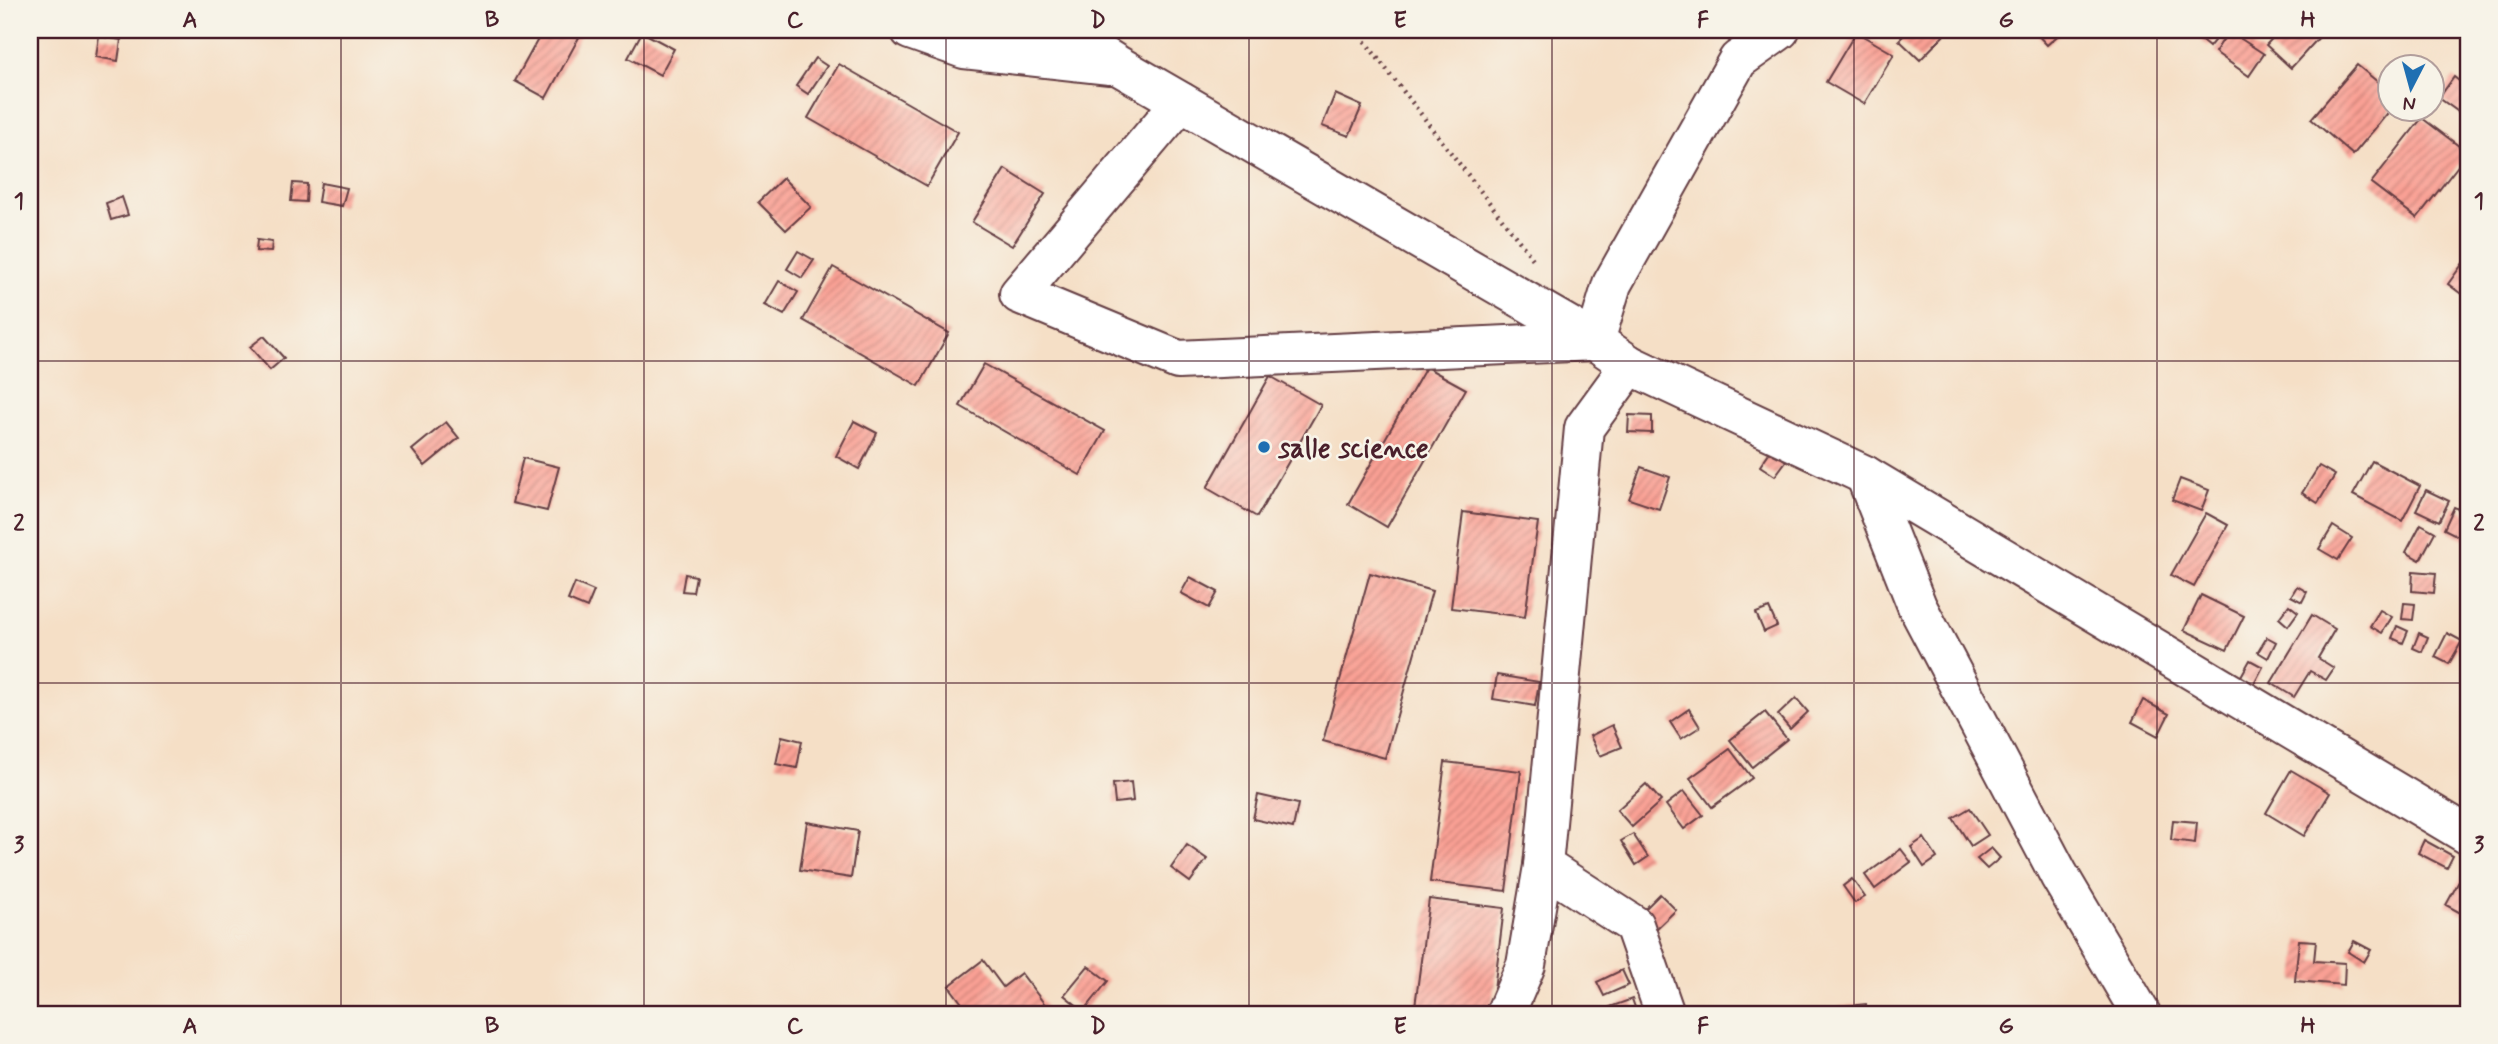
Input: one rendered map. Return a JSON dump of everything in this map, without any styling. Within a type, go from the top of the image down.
[{"type":"street","points":[[910,30],[964,49],[1119,66]]},
{"type":"street","points":[[1062,30],[1119,66],[1595,341],[1630,365],[1865,475],[2468,835]]},
{"type":"street","points":[[1595,341],[1612,284],[1738,60],[1780,30]]},
{"type":"street","points":[[1181,102],[1019,294],[1178,360],[1595,341]]},
{"type":"street","points":[[1505,1014],[1526,965],[1544,866],[1584,428],[1630,365]]},
{"type":"street","points":[[1865,475],[1917,606],[2059,875],[2141,1014]]},
{"type":"street","points":[[1544,866],[1634,925],[1665,1014]]},
{"type":"path","points":[[1356,30],[1537,265]]},
{"type":"building","points":[[543,30],[583,30],[546,98],[515,81]]},
{"type":"building","points":[[1909,30],[1949,30],[1920,60],[1899,40]]},
{"type":"building","points":[[2033,30],[2064,30],[2047,45]]},
{"type":"building","points":[[2195,30],[2223,30],[2209,47],[2192,33]]},
{"type":"building","points":[[2280,30],[2315,30],[2321,35],[2291,68],[2266,45]]},
{"type":"building","points":[[2229,31],[2264,54],[2249,76],[2215,52]]},
{"type":"building","points":[[642,32],[674,49],[660,75],[628,58]]},
{"type":"building","points":[[1856,32],[1894,54],[1864,104],[1826,82]]},
{"type":"building","points":[[99,36],[121,40],[118,61],[96,57]]},
{"type":"building","points":[[815,58],[827,66],[808,94],[796,86]]},
{"type":"building","points":[[839,64],[958,132],[927,186],[808,118]]},
{"type":"building","points":[[2357,65],[2376,81],[2376,122],[2380,122],[2353,155],[2311,119]]},
{"type":"building","points":[[2454,77],[2468,88],[2467,118],[2446,103],[2446,88]]},
{"type":"building","points":[[1335,94],[1362,106],[1349,136],[1322,126]]},
{"type":"building","points":[[2419,122],[2427,122],[2468,153],[2417,218],[2371,183]]},
{"type":"building","points":[[1005,169],[1045,194],[1012,246],[972,222]]},
{"type":"building","points":[[783,178],[811,207],[786,230],[758,202]]},
{"type":"building","points":[[293,183],[307,184],[306,202],[291,201]]},
{"type":"building","points":[[321,183],[347,188],[342,206],[318,202]]},
{"type":"building","points":[[122,197],[128,215],[111,220],[106,203]]},
{"type":"building","points":[[257,240],[272,242],[271,252],[256,251]]},
{"type":"building","points":[[798,251],[814,260],[802,278],[787,269]]},
{"type":"building","points":[[2466,259],[2468,260],[2468,299],[2448,284]]},
{"type":"building","points":[[833,267],[949,333],[919,386],[803,320]]},
{"type":"building","points":[[779,281],[798,292],[784,315],[765,305]]},
{"type":"building","points":[[264,336],[284,358],[270,370],[250,347]]},
{"type":"building","points":[[984,364],[1105,431],[1080,475],[960,406]]},
{"type":"building","points":[[1426,367],[1466,389],[1387,527],[1348,504]]},
{"type":"building","name":"salle science","points":[[1270,376],[1321,405],[1257,517],[1207,488]]},
{"type":"building","points":[[1629,415],[1652,416],[1652,433],[1628,432]]},
{"type":"building","points":[[854,421],[877,433],[859,469],[836,456]]},
{"type":"building","points":[[446,422],[459,438],[425,466],[412,450]]},
{"type":"building","points":[[1771,450],[1786,461],[1775,476],[1760,466]]},
{"type":"building","points":[[523,458],[559,467],[547,511],[512,503]]},
{"type":"building","points":[[2372,461],[2420,486],[2402,521],[2353,495]]},
{"type":"building","points":[[2319,466],[2335,475],[2318,503],[2302,493]]},
{"type":"building","points":[[1641,467],[1670,477],[1659,509],[1629,499]]},
{"type":"building","points":[[2180,479],[2209,490],[2201,511],[2172,500]]},
{"type":"building","points":[[2426,490],[2449,501],[2439,521],[2416,510]]},
{"type":"building","points":[[2454,507],[2468,514],[2468,541],[2444,529]]},
{"type":"building","points":[[1463,512],[1538,522],[1525,617],[1451,608]]},
{"type":"building","points":[[2206,513],[2228,525],[2194,587],[2171,575]]},
{"type":"building","points":[[2421,524],[2435,532],[2420,560],[2406,552]]},
{"type":"building","points":[[2333,526],[2352,538],[2338,560],[2319,549]]},
{"type":"building","points":[[2413,571],[2436,573],[2434,593],[2412,591]]},
{"type":"building","points":[[1370,573],[1432,591],[1385,758],[1323,741]]},
{"type":"building","points":[[685,574],[696,576],[693,592],[682,591]]},
{"type":"building","points":[[1190,577],[1218,592],[1209,608],[1181,593]]},
{"type":"building","points":[[575,583],[594,591],[587,608],[568,600]]},
{"type":"building","points":[[2297,586],[2307,592],[2302,602],[2291,596]]},
{"type":"building","points":[[2201,595],[2244,616],[2227,650],[2184,630]]},
{"type":"building","points":[[2404,603],[2415,604],[2413,620],[2402,619]]},
{"type":"building","points":[[2289,605],[2298,612],[2288,626],[2279,618]]},
{"type":"building","points":[[1769,608],[1777,626],[1764,632],[1756,613]]},
{"type":"building","points":[[2380,610],[2392,617],[2382,633],[2370,626]]},
{"type":"building","points":[[2312,615],[2335,629],[2318,658],[2334,668],[2326,680],[2310,671],[2294,697],[2271,683]]},
{"type":"building","points":[[2397,626],[2408,631],[2403,643],[2392,638]]},
{"type":"building","points":[[2419,633],[2428,637],[2422,652],[2413,648]]},
{"type":"building","points":[[2447,633],[2462,641],[2449,664],[2435,657]]},
{"type":"building","points":[[2267,637],[2276,642],[2268,658],[2258,652]]},
{"type":"building","points":[[2250,660],[2263,667],[2253,686],[2240,678]]},
{"type":"building","points":[[1497,675],[1539,682],[1535,706],[1493,699]]},
{"type":"building","points":[[1796,698],[1808,712],[1790,729],[1778,715]]},
{"type":"building","points":[[2143,700],[2169,714],[2158,736],[2132,722]]},
{"type":"building","points":[[1689,709],[1700,727],[1681,739],[1670,722]]},
{"type":"building","points":[[1765,712],[1787,739],[1752,767],[1730,740]]},
{"type":"building","points":[[1612,725],[1622,747],[1600,756],[1590,736]]},
{"type":"building","points":[[782,736],[802,741],[797,768],[776,764]]},
{"type":"building","points":[[1730,749],[1752,778],[1712,807],[1690,778]]},
{"type":"building","points":[[1445,762],[1521,771],[1506,891],[1430,882]]},
{"type":"building","points":[[2291,770],[2330,793],[2304,836],[2266,813]]},
{"type":"building","points":[[1131,782],[1133,801],[1115,803],[1113,784]]},
{"type":"building","points":[[1646,784],[1661,801],[1632,827],[1617,810]]},
{"type":"building","points":[[1684,791],[1703,815],[1684,829],[1666,805]]},
{"type":"building","points":[[1258,795],[1298,804],[1293,828],[1253,819]]},
{"type":"building","points":[[1970,808],[1988,835],[1971,846],[1953,818]]},
{"type":"building","points":[[2173,820],[2197,822],[2195,843],[2171,840]]},
{"type":"building","points":[[807,822],[858,831],[851,878],[800,870]]},
{"type":"building","points":[[1633,834],[1648,857],[1636,865],[1621,841]]},
{"type":"building","points":[[1924,838],[1937,858],[1924,867],[1911,847]]},
{"type":"building","points":[[2424,840],[2453,856],[2447,868],[2418,853]]},
{"type":"building","points":[[1187,845],[1207,859],[1190,882],[1171,868]]},
{"type":"building","points":[[1991,848],[2000,858],[1987,869],[1977,859]]},
{"type":"building","points":[[1901,849],[1911,862],[1875,889],[1865,875]]},
{"type":"building","points":[[2463,874],[2468,877],[2468,917],[2446,905]]},
{"type":"building","points":[[1852,879],[1865,897],[1855,903],[1843,886]]},
{"type":"building","points":[[1660,894],[1676,910],[1655,930],[1640,914]]},
{"type":"building","points":[[1429,899],[1504,908],[1491,1014],[1414,1014]]},
{"type":"building","points":[[2299,940],[2316,941],[2314,961],[2345,963],[2344,985],[2295,981]]},
{"type":"building","points":[[2354,941],[2371,950],[2364,962],[2348,952]]},
{"type":"building","points":[[983,960],[1003,987],[1021,973],[1046,1006],[1035,1014],[970,1014],[949,986]]},
{"type":"building","points":[[1088,966],[1108,981],[1084,1011],[1064,995]]},
{"type":"building","points":[[1622,970],[1629,985],[1604,996],[1597,982]]},
{"type":"building","points":[[1632,999],[1637,1013],[1613,1014],[1610,1007]]},
{"type":"building","points":[[1866,1004],[1867,1014],[1810,1014],[1809,1010]]},
{"type":"place","name":"salle science","points":[[1264,447]]}]
